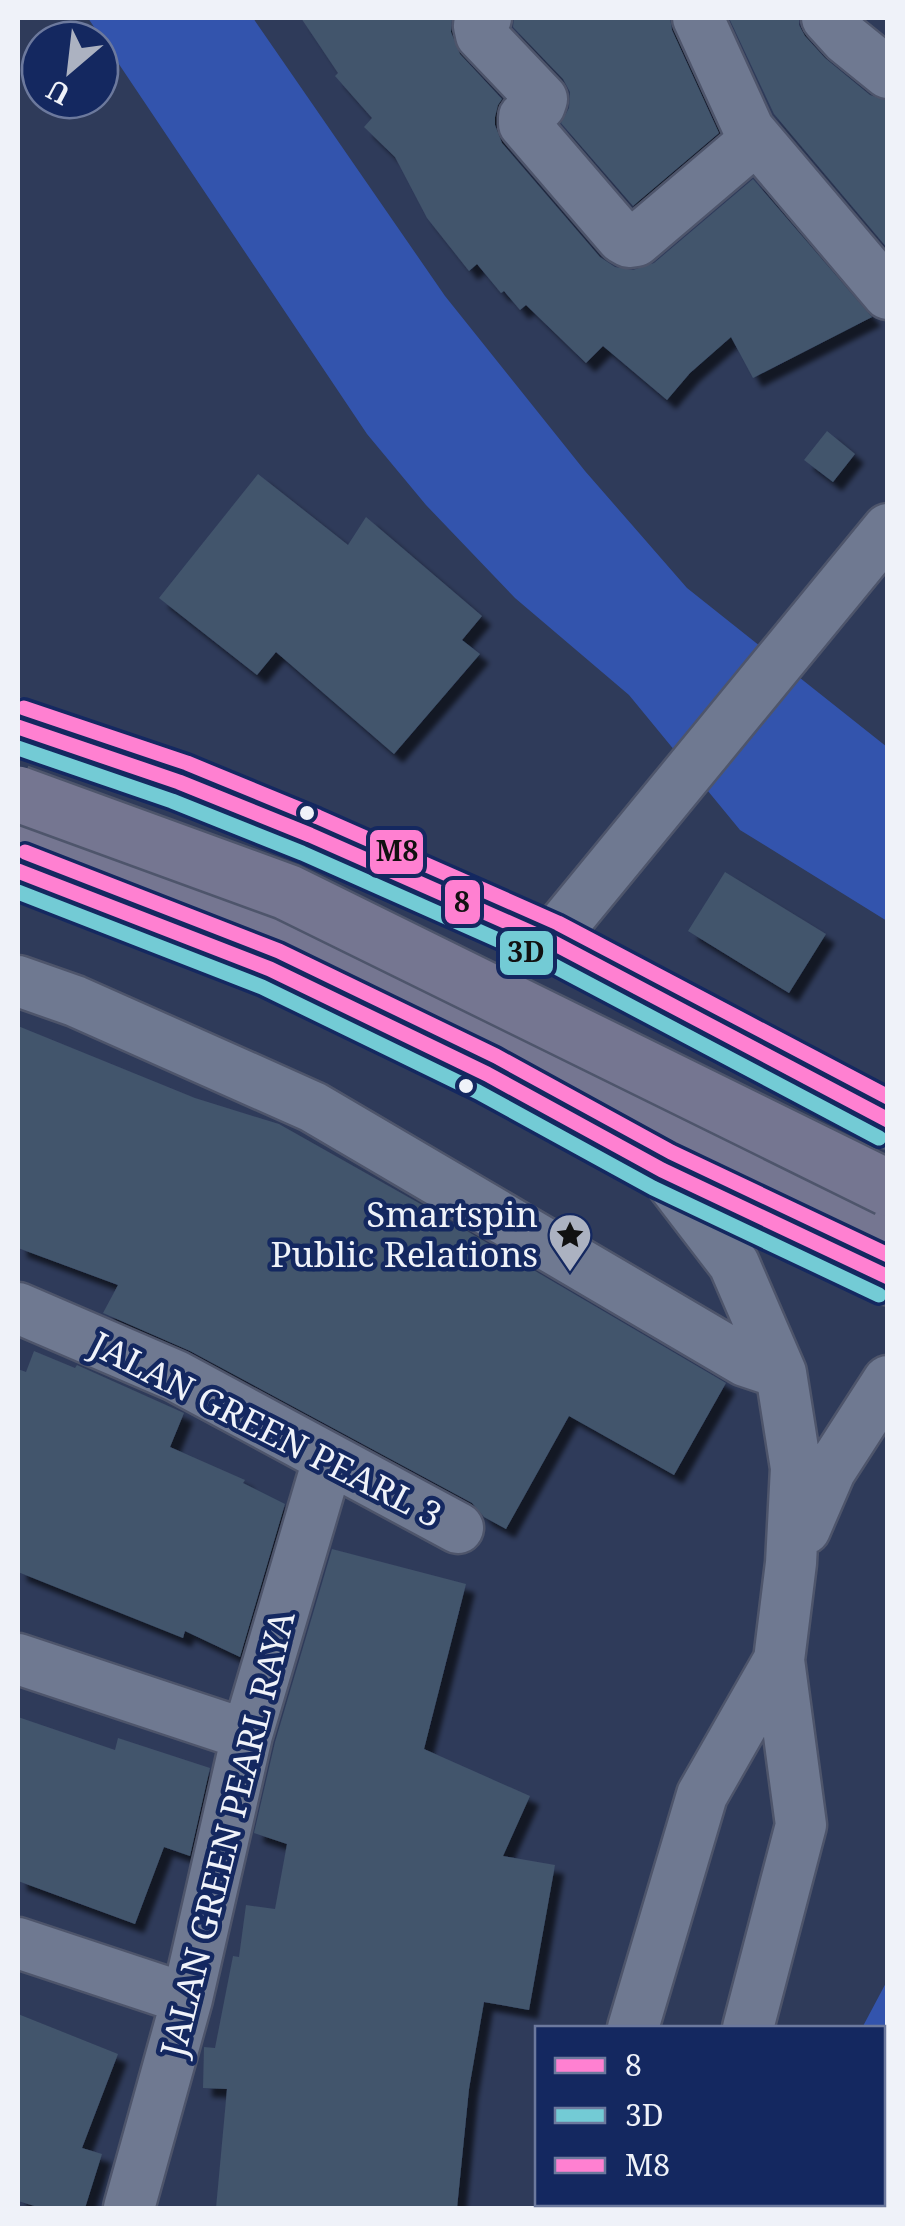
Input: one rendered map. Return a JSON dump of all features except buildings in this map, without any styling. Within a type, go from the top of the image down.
[{"type":"highway","points":[[18,727],[179,782],[294,828],[550,941],[888,1120]]},
{"type":"highway","points":[[18,803],[28,780],[44,763],[79,746]]},
{"type":"highway","points":[[18,794],[287,892],[888,1188]]},
{"type":"highway","points":[[23,853],[487,1074],[662,1170],[888,1277]]},
{"type":"highway","points":[[23,853],[276,916],[888,1223]]},
{"type":"street","points":[[486,18],[479,26],[481,36],[542,99],[524,117],[524,124],[629,242],[636,242],[756,140]]},
{"type":"street","points":[[698,18],[748,130],[888,294]]},
{"type":"street","points":[[827,18],[888,74]]},
{"type":"street","points":[[550,941],[888,529]]},
{"type":"street","points":[[18,982],[75,1000],[313,1107],[745,1361],[781,1373]]},
{"type":"street","points":[[662,1170],[734,1264],[781,1373],[796,1468],[791,1563],[779,1660],[801,1825],[749,2026]]},
{"type":"street","name":"JALAN GREEN PEARL 3","points":[[18,1308],[176,1376],[458,1528]]},
{"type":"street","points":[[791,1563],[830,1471],[888,1381]]},
{"type":"street","name":"JALAN GREEN PEARL RAYA","points":[[129,2208],[187,1999],[247,1735],[328,1460]]},
{"type":"street","points":[[18,1659],[247,1735]]},
{"type":"street","points":[[634,2026],[702,1795],[779,1660]]},
{"type":"street","points":[[18,1943],[187,1999]]},
{"type":"water","points":[[253,18],[445,296],[585,471],[687,588],[887,747],[887,921],[740,830],[629,695],[515,598],[426,505],[367,434],[120,66],[120,20],[89,20]]},
{"type":"water","points":[[887,1981],[885,2115],[885,2026],[863,2026]]},
{"type":"water","points":[[885,2154],[887,2208],[824,2208],[885,2206]]},
{"type":"transit line","name":"M8","points":[[24,708],[187,763],[558,923],[888,1097]]},
{"type":"transit line","name":"8","points":[[18,727],[179,782],[550,941],[888,1120]]},
{"type":"transit line","name":"3D","points":[[18,748],[172,801],[302,853],[541,959],[879,1138]]},
{"type":"transit line","name":"M8","points":[[25,852],[279,951],[496,1056],[671,1152],[888,1255]]},
{"type":"transit line","name":"8","points":[[18,871],[270,969],[487,1074],[662,1170],[888,1277]]},
{"type":"transit line","name":"3D","points":[[18,892],[262,987],[478,1092],[653,1188],[879,1295]]},
{"type":"place","name":"Smartspin Public Relations","points":[[570,1273]]}]
